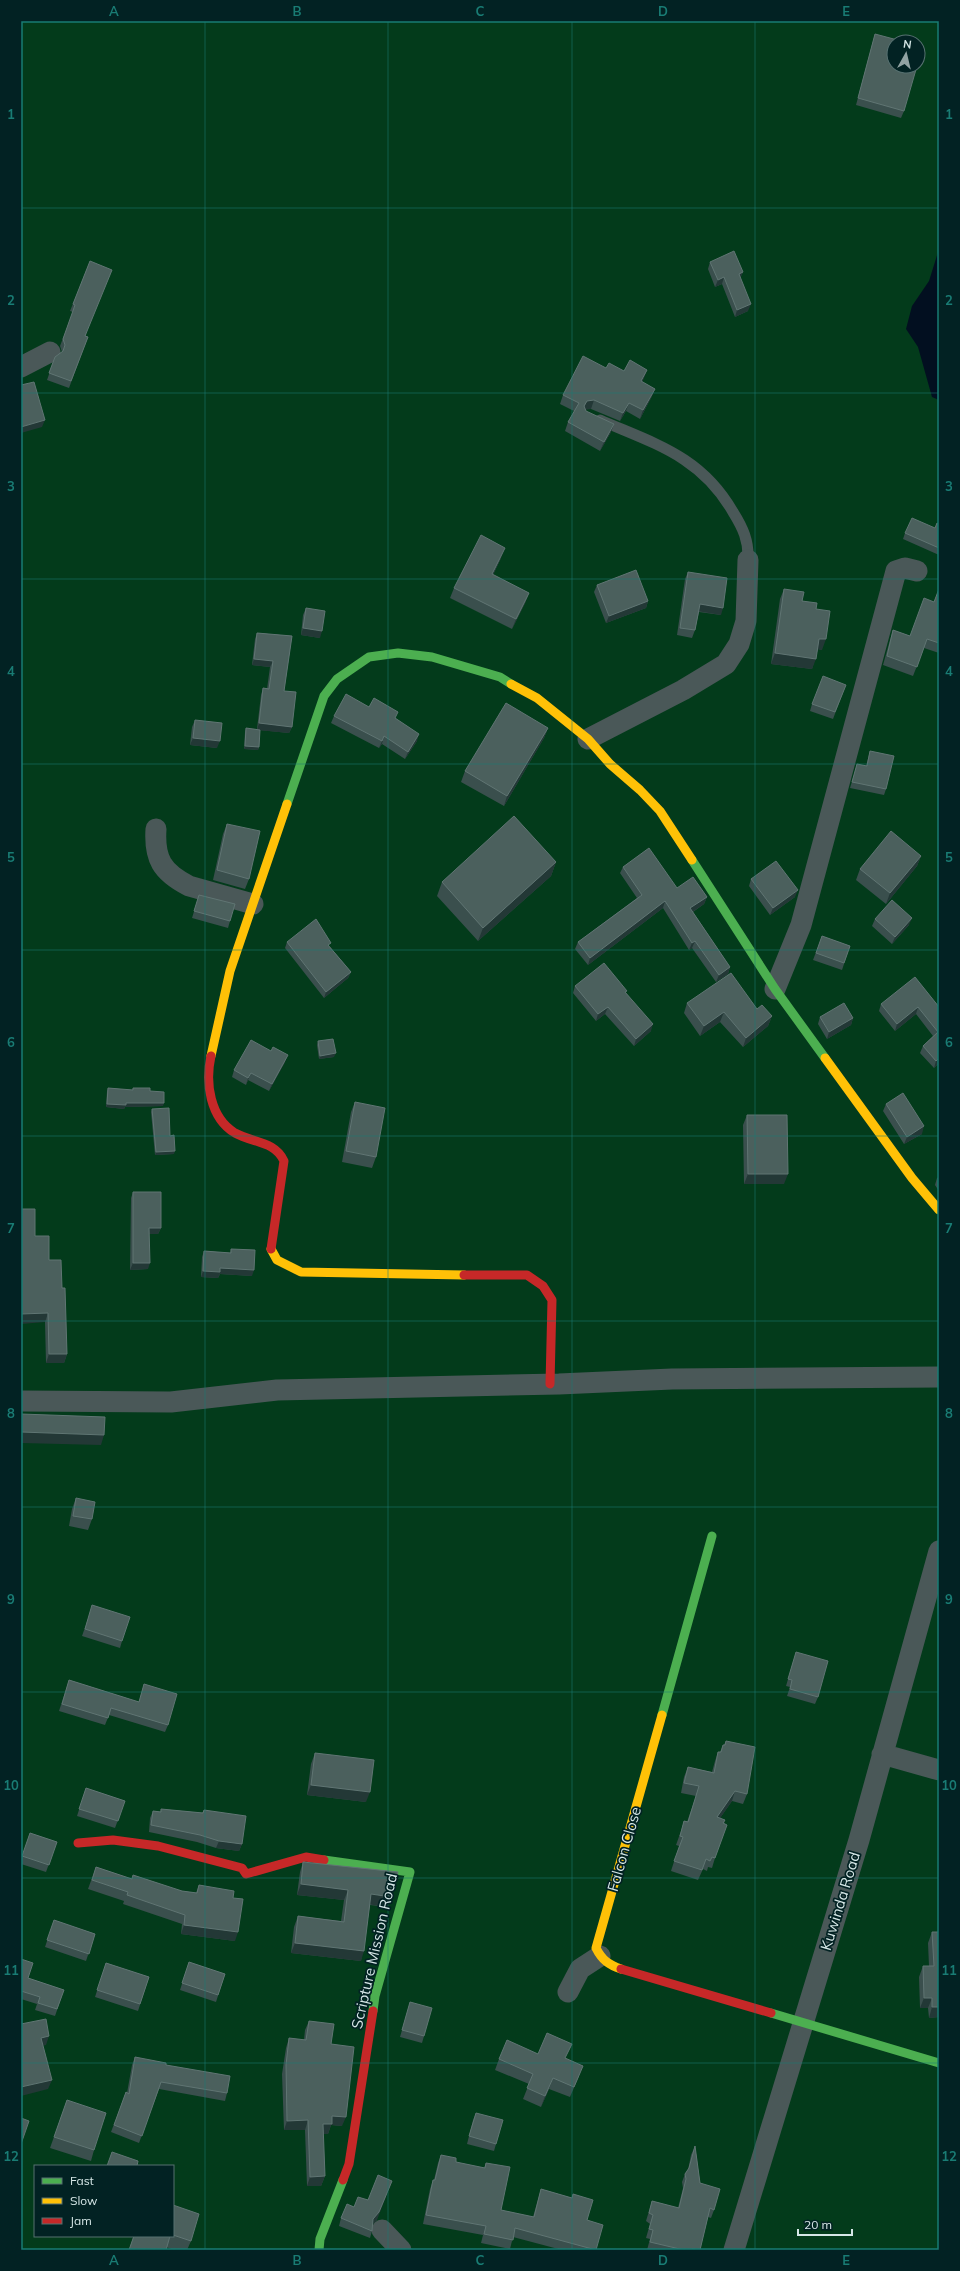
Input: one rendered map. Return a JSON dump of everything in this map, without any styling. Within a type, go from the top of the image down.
[{"type":"street","points":[[21,367],[50,352]]},
{"type":"street","points":[[588,739],[683,690],[726,664],[739,644],[746,621],[748,560]]},
{"type":"street","points":[[774,989],[801,925],[896,571],[904,568],[918,571]]},
{"type":"street","points":[[550,1384],[552,1300],[543,1286],[527,1275],[382,1275],[301,1272],[277,1260],[271,1251],[284,1161],[280,1152],[273,1147],[235,1132],[217,1116],[210,1090],[209,1066],[230,971],[324,696],[337,679],[369,657],[398,653],[432,658],[500,677],[538,698],[588,739],[610,764],[640,790],[660,811],[721,903],[774,989],[912,1178],[939,1210]]},
{"type":"street","points":[[156,829],[155,848],[159,861],[179,881],[189,886],[253,904]]},
{"type":"street","points":[[21,1401],[171,1402],[277,1390],[672,1380],[939,1377]]},
{"type":"street","name":"Falcon Close","points":[[600,1956],[596,1948],[712,1536]]},
{"type":"street","name":"Kuwinda Road","points":[[734,2250],[802,2021],[859,1840],[939,1551]]},
{"type":"street","points":[[882,1754],[939,1770]]},
{"type":"street","name":"Scripture Mission Road","points":[[78,1843],[113,1840],[158,1846],[242,1868],[246,1874],[306,1857],[410,1872],[375,1996],[349,2164],[320,2239],[319,2250]]},
{"type":"street","points":[[568,1992],[580,1969],[600,1956],[609,1965],[802,2021],[939,2063]]},
{"type":"street","points":[[382,2230],[402,2250]]},
{"type":"lane","points":[[588,415],[659,446],[695,465],[721,491],[745,531],[748,560]]},
{"type":"green space","points":[[21,21],[939,21],[939,2250],[21,2250]]},
{"type":"water","points":[[939,249],[939,400],[932,397],[918,347],[906,329],[912,306],[929,281]]},
{"type":"building","points":[[875,34],[886,37],[886,74],[915,74],[904,111],[858,98]]},
{"type":"building","points":[[734,251],[743,272],[739,274],[751,304],[737,310],[724,277],[718,280],[710,262]]},
{"type":"building","points":[[90,261],[112,270],[85,336],[88,337],[71,381],[49,373],[55,357],[63,351],[65,345],[63,339],[75,305],[73,304]]},
{"type":"building","points":[[583,356],[606,368],[609,363],[624,371],[630,360],[647,370],[641,381],[655,389],[643,410],[629,403],[623,413],[594,400],[587,401],[584,406],[586,411],[614,424],[604,442],[568,422],[579,403],[563,395]]},
{"type":"building","points":[[34,382],[45,420],[21,427],[21,385]]},
{"type":"building","points":[[912,518],[935,528],[937,523],[939,524],[939,548],[905,533]]},
{"type":"building","points":[[481,535],[505,548],[492,574],[529,593],[516,619],[454,588]]},
{"type":"building","points":[[636,570],[648,601],[609,616],[597,585]]},
{"type":"building","points":[[688,572],[727,578],[723,608],[700,604],[695,630],[680,628]]},
{"type":"building","points":[[784,589],[804,592],[802,601],[817,603],[816,609],[830,611],[826,639],[819,639],[816,659],[775,653]]},
{"type":"building","points":[[939,589],[939,643],[927,639],[917,667],[887,656],[893,630],[910,636],[924,598],[934,602]]},
{"type":"building","points":[[306,608],[325,611],[322,631],[303,628]]},
{"type":"building","points":[[257,633],[292,636],[284,691],[296,692],[292,727],[259,723],[263,688],[269,689],[273,661],[254,659]]},
{"type":"building","points":[[823,676],[846,685],[835,712],[812,704]]},
{"type":"building","points":[[346,694],[369,707],[374,698],[398,712],[395,718],[419,734],[408,752],[384,736],[382,741],[334,716]]},
{"type":"building","points":[[506,703],[548,728],[507,796],[465,771]]},
{"type":"building","points":[[195,720],[222,723],[220,741],[193,738]]},
{"type":"building","points":[[246,728],[260,730],[259,747],[245,746]]},
{"type":"building","points":[[870,751],[894,756],[886,789],[852,782],[857,764],[867,766]]},
{"type":"building","points":[[514,816],[556,862],[483,928],[442,882]]},
{"type":"building","points":[[227,824],[260,831],[249,879],[217,870]]},
{"type":"building","points":[[891,831],[921,856],[890,893],[860,869]]},
{"type":"building","points":[[649,848],[677,888],[693,877],[707,897],[690,908],[730,967],[719,975],[695,941],[692,943],[665,901],[590,958],[578,942],[642,895],[623,867]]},
{"type":"building","points":[[776,861],[798,890],[773,908],[751,879]]},
{"type":"building","points":[[199,895],[235,904],[230,921],[194,911]]},
{"type":"building","points":[[892,900],[912,918],[895,937],[875,919]]},
{"type":"building","points":[[316,919],[331,943],[328,945],[351,972],[326,992],[287,942]]},
{"type":"building","points":[[822,936],[850,946],[844,963],[816,953]]},
{"type":"building","points":[[604,963],[627,991],[625,992],[653,1024],[636,1039],[608,1007],[598,1014],[575,986]]},
{"type":"building","points":[[731,973],[757,1009],[762,1005],[772,1016],[746,1038],[724,1012],[704,1026],[687,1003]]},
{"type":"building","points":[[915,977],[939,1007],[939,1058],[936,1061],[923,1046],[938,1032],[918,1007],[897,1024],[881,1004]]},
{"type":"building","points":[[844,1003],[853,1018],[829,1032],[820,1017]]},
{"type":"building","points":[[333,1039],[336,1053],[320,1056],[318,1041]]},
{"type":"building","points":[[251,1040],[271,1051],[273,1047],[288,1055],[272,1084],[251,1073],[248,1078],[234,1070]]},
{"type":"building","points":[[108,1088],[133,1090],[133,1088],[150,1088],[150,1091],[164,1092],[164,1103],[126,1103],[126,1105],[107,1104]]},
{"type":"building","points":[[903,1093],[924,1126],[907,1137],[886,1104]]},
{"type":"building","points":[[355,1102],[385,1108],[376,1157],[346,1151]]},
{"type":"building","points":[[169,1108],[170,1136],[174,1135],[175,1151],[156,1152],[152,1109]]},
{"type":"building","points":[[747,1115],[787,1115],[788,1174],[748,1174]]},
{"type":"building","points":[[133,1192],[161,1192],[161,1228],[149,1228],[150,1263],[133,1263]]},
{"type":"building","points":[[21,1209],[35,1209],[35,1236],[49,1236],[49,1260],[61,1260],[62,1288],[65,1288],[67,1354],[49,1354],[48,1313],[21,1314]]},
{"type":"building","points":[[231,1249],[255,1250],[254,1270],[220,1268],[220,1272],[203,1271],[204,1251],[231,1253]]},
{"type":"building","points":[[21,1414],[105,1417],[104,1435],[21,1432]]},
{"type":"building","points":[[76,1498],[95,1502],[92,1519],[73,1516]]},
{"type":"building","points":[[92,1605],[130,1617],[122,1641],[85,1629]]},
{"type":"building","points":[[796,1652],[828,1661],[818,1697],[790,1689],[792,1680],[788,1679]]},
{"type":"building","points":[[69,1680],[139,1702],[144,1684],[177,1694],[168,1725],[111,1708],[108,1718],[62,1704]]},
{"type":"building","points":[[726,1741],[755,1747],[747,1794],[735,1791],[717,1817],[725,1820],[723,1823],[727,1825],[715,1858],[712,1857],[710,1861],[706,1859],[702,1870],[674,1861],[683,1837],[680,1836],[684,1821],[688,1822],[699,1786],[684,1783],[688,1767],[714,1773],[718,1752],[721,1752]]},
{"type":"building","points":[[315,1753],[374,1760],[370,1792],[311,1785]]},
{"type":"building","points":[[86,1788],[125,1801],[118,1821],[79,1809]]},
{"type":"building","points":[[161,1809],[203,1813],[204,1810],[246,1816],[242,1844],[219,1841],[200,1835],[151,1825],[153,1811],[161,1812]]},
{"type":"building","points":[[30,1833],[57,1842],[49,1865],[22,1856]]},
{"type":"building","points":[[303,1862],[398,1872],[391,1897],[371,1894],[364,1951],[295,1943],[298,1916],[344,1922],[348,1890],[301,1884]]},
{"type":"building","points":[[96,1867],[132,1879],[133,1875],[182,1891],[197,1893],[199,1885],[234,1891],[233,1898],[243,1899],[238,1932],[184,1925],[185,1915],[127,1895],[128,1892],[92,1880]]},
{"type":"building","points":[[54,1920],[95,1934],[89,1954],[47,1940]]},
{"type":"building","points":[[932,1932],[939,1932],[939,2007],[932,2007],[932,1998],[924,1998],[923,1966],[934,1966]]},
{"type":"building","points":[[21,1959],[33,1963],[28,1978],[64,1990],[57,2009],[38,2003],[40,1997],[21,1991]]},
{"type":"building","points":[[189,1962],[225,1974],[218,1995],[182,1983]]},
{"type":"building","points":[[106,1963],[149,1977],[140,2004],[97,1990]]},
{"type":"building","points":[[410,2002],[432,2008],[424,2036],[402,2030]]},
{"type":"building","points":[[46,2019],[49,2036],[41,2038],[52,2080],[21,2087],[21,2024]]},
{"type":"building","points":[[309,2021],[334,2024],[331,2044],[354,2047],[346,2117],[332,2116],[332,2124],[323,2124],[325,2176],[310,2177],[308,2120],[287,2121],[286,2065],[289,2038],[306,2040]]},
{"type":"building","points":[[547,2033],[572,2044],[565,2058],[583,2066],[574,2087],[553,2078],[545,2096],[527,2088],[533,2074],[499,2059],[507,2040],[538,2054]]},
{"type":"building","points":[[135,2057],[166,2063],[166,2065],[230,2076],[227,2093],[161,2082],[142,2136],[114,2125],[126,2092],[129,2094]]},
{"type":"building","points":[[67,2100],[106,2113],[94,2150],[54,2137]]},
{"type":"building","points":[[476,2113],[503,2120],[496,2144],[469,2136]]},
{"type":"building","points":[[21,2118],[29,2121],[21,2144]]},
{"type":"building","points":[[695,2146],[700,2183],[720,2189],[714,2210],[710,2208],[700,2250],[684,2250],[650,2242],[653,2230],[649,2229],[653,2215],[649,2213],[652,2201],[679,2208],[686,2179],[685,2174],[689,2168]]},
{"type":"building","points":[[112,2152],[138,2161],[137,2165],[107,2165]]},
{"type":"building","points":[[441,2155],[456,2158],[456,2162],[485,2168],[486,2163],[510,2167],[501,2210],[534,2217],[541,2189],[572,2198],[573,2194],[593,2200],[587,2220],[603,2225],[596,2250],[515,2228],[513,2240],[484,2234],[486,2226],[426,2215],[433,2180],[435,2180]]},
{"type":"building","points":[[378,2175],[392,2181],[379,2212],[373,2219],[372,2231],[341,2218],[347,2204],[354,2207],[358,2197],[368,2200]]},
{"type":"building","points":[[174,2205],[199,2214],[191,2241],[174,2235]]},
{"type":"building","points":[[134,2237],[170,2237],[166,2250],[129,2250]]},
{"type":"traffic: fast","points":[[287,804],[324,696],[337,679],[369,657],[398,653],[432,657],[500,677],[511,684]]},
{"type":"traffic: fast","points":[[692,860],[775,989],[825,1058]]},
{"type":"traffic: fast","points":[[662,1715],[712,1536]]},
{"type":"traffic: fast","points":[[324,1860],[410,1872],[375,1996],[373,2011]]},
{"type":"traffic: fast","points":[[771,2013],[939,2063]]},
{"type":"traffic: fast","points":[[319,2250],[320,2239],[343,2180]]},
{"type":"traffic: slow","points":[[511,684],[537,698],[588,739],[610,764],[640,790],[660,811],[692,860]]},
{"type":"traffic: slow","points":[[211,1056],[230,971],[287,804]]},
{"type":"traffic: slow","points":[[825,1058],[912,1178],[939,1210]]},
{"type":"traffic: slow","points":[[271,1249],[277,1260],[301,1272],[464,1275]]},
{"type":"traffic: slow","points":[[621,1969],[606,1962],[596,1948],[662,1715]]},
{"type":"traffic: jam","points":[[211,1056],[209,1066],[209,1088],[211,1099],[220,1118],[235,1133],[263,1143],[275,1150],[280,1154],[284,1161],[271,1249]]},
{"type":"traffic: jam","points":[[464,1275],[527,1275],[543,1286],[552,1300],[550,1384]]},
{"type":"traffic: jam","points":[[78,1843],[113,1840],[158,1846],[242,1868],[246,1874],[306,1857],[324,1860]]},
{"type":"traffic: jam","points":[[621,1969],[771,2013]]},
{"type":"traffic: jam","points":[[343,2180],[349,2164],[373,2011]]}]
